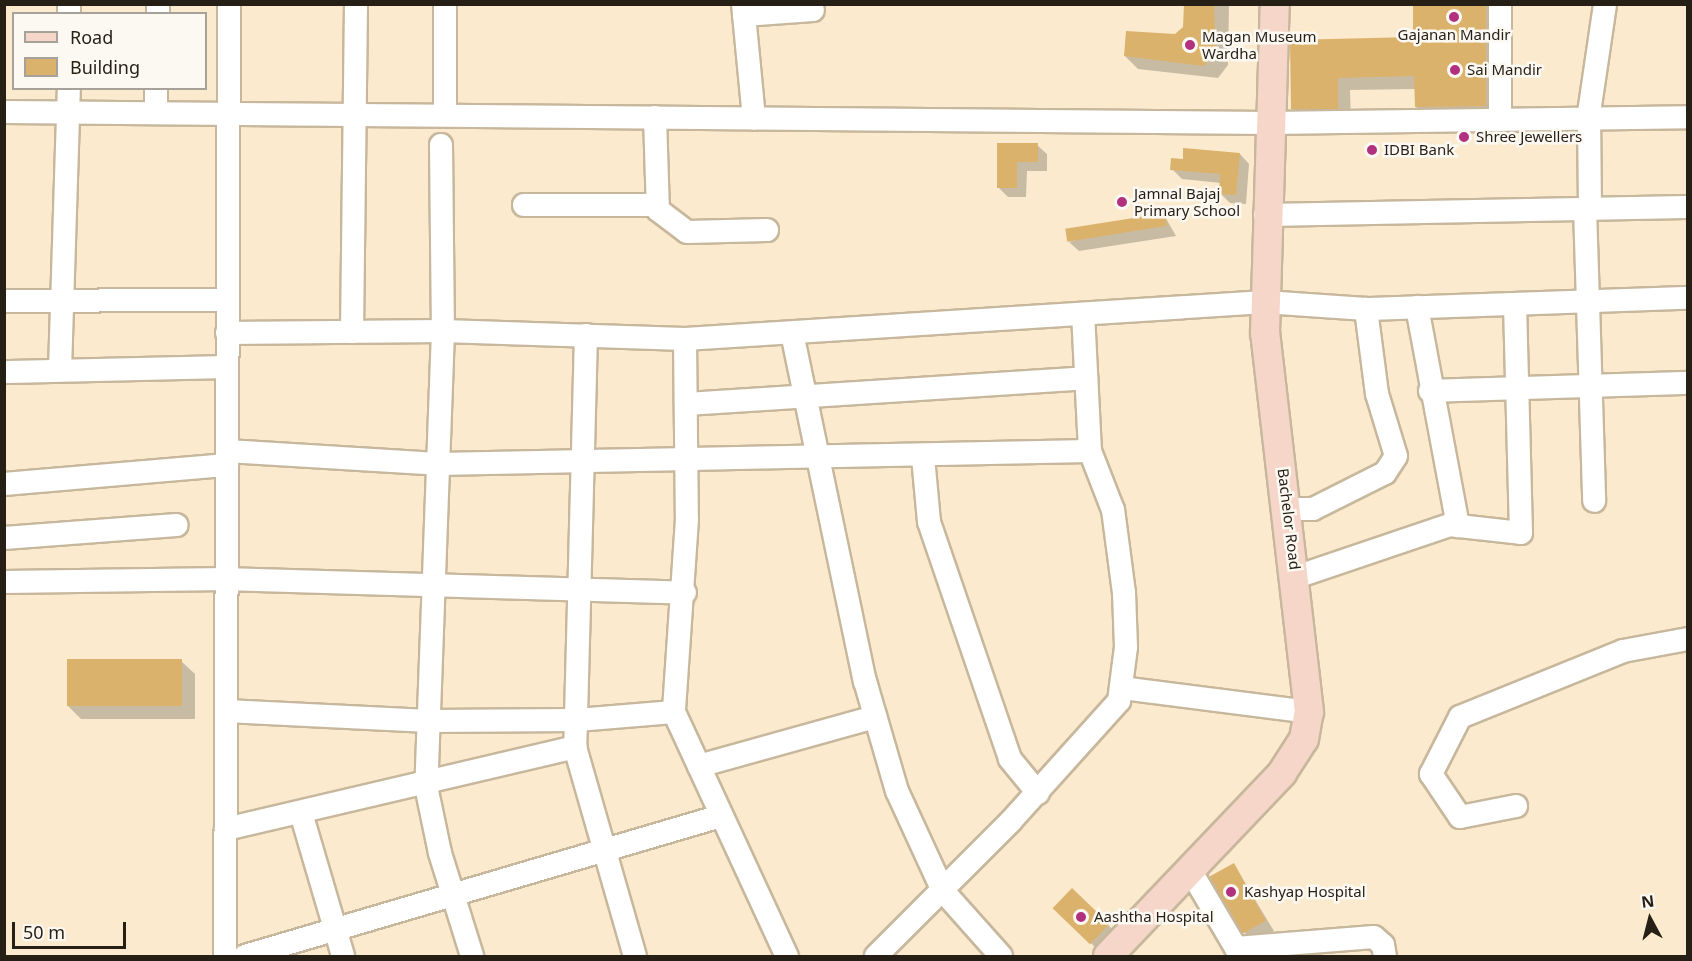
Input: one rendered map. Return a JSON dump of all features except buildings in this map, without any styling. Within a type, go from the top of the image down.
[{"type":"main road","name":"Bachelor Road","points":[[1108,957],[1282,773],[1304,739],[1309,712],[1265,302],[1266,215],[1275,4]]},
{"type":"street","points":[[225,957],[229,4]]},
{"type":"street","points":[[352,332],[356,4]]},
{"type":"street","points":[[445,4],[445,115]]},
{"type":"street","points":[[1500,4],[1500,120]]},
{"type":"street","points":[[1594,501],[1586,302],[1587,208],[1589,118],[1605,4]]},
{"type":"street","points":[[754,118],[743,10],[813,10]]},
{"type":"street","points":[[60,370],[69,90]]},
{"type":"street","points":[[156,90],[156,113]]},
{"type":"street","points":[[4,112],[1270,123],[1688,117]]},
{"type":"street","points":[[655,117],[656,206]]},
{"type":"street","points":[[441,145],[443,331],[426,786],[451,893],[472,957]]},
{"type":"street","points":[[524,205],[656,206],[683,231],[767,230]]},
{"type":"street","points":[[1266,215],[1688,207]]},
{"type":"street","points":[[227,333],[443,331],[685,339],[1265,302],[1366,309],[1688,298]]},
{"type":"street","points":[[4,301],[227,300]]},
{"type":"street","points":[[1296,577],[1458,526],[1521,533],[1520,389],[1515,304]]},
{"type":"street","points":[[1417,307],[1430,391],[1458,526]]},
{"type":"street","points":[[1287,509],[1313,509],[1385,473],[1396,456],[1377,394],[1366,309]]},
{"type":"street","points":[[876,957],[1038,793],[1119,701],[1122,688],[1124,593],[1113,510],[1090,451],[1083,314]]},
{"type":"street","points":[[792,333],[816,460],[876,717],[897,790],[943,891],[1000,957]]},
{"type":"street","points":[[586,335],[583,593],[575,747],[635,957]]},
{"type":"street","points":[[685,339],[685,593],[674,712],[787,957]]},
{"type":"street","points":[[4,372],[227,367]]},
{"type":"street","points":[[686,404],[804,399],[1086,378]]},
{"type":"street","points":[[1430,391],[1688,384]]},
{"type":"street","points":[[4,484],[227,458],[438,464],[584,461],[686,463],[1090,451]]},
{"type":"street","points":[[923,457],[929,522],[955,584],[1006,749],[1038,793]]},
{"type":"street","points":[[4,538],[177,525]]},
{"type":"street","points":[[4,582],[226,579],[583,593],[685,593]]},
{"type":"street","points":[[1516,806],[1460,817],[1431,774],[1461,717],[1623,651],[1688,639]]},
{"type":"street","points":[[1122,688],[1309,712]]},
{"type":"street","points":[[226,711],[429,721],[577,720],[674,712]]},
{"type":"street","points":[[699,766],[876,717]]},
{"type":"street","points":[[225,829],[426,786],[575,747]]},
{"type":"street","points":[[301,813],[343,957]]},
{"type":"street","points":[[245,957],[334,927],[721,816]]},
{"type":"street","points":[[1190,870],[1236,948],[1374,937],[1383,945],[1385,957]]},
{"type":"place","name":"Gajanan Mandir","points":[[1454,17]]},
{"type":"place","name":"Magan Museum Wardha","points":[[1190,45]]},
{"type":"place","name":"Sai Mandir","points":[[1455,70]]},
{"type":"place","name":"Shree Jewellers","points":[[1464,137]]},
{"type":"place","name":"IDBI Bank","points":[[1372,150]]},
{"type":"place","name":"Jamnal Bajaj Primary School","points":[[1122,202]]},
{"type":"place","name":"Kashyap Hospital","points":[[1231,892]]},
{"type":"place","name":"Aashtha Hospital","points":[[1081,917]]}]
